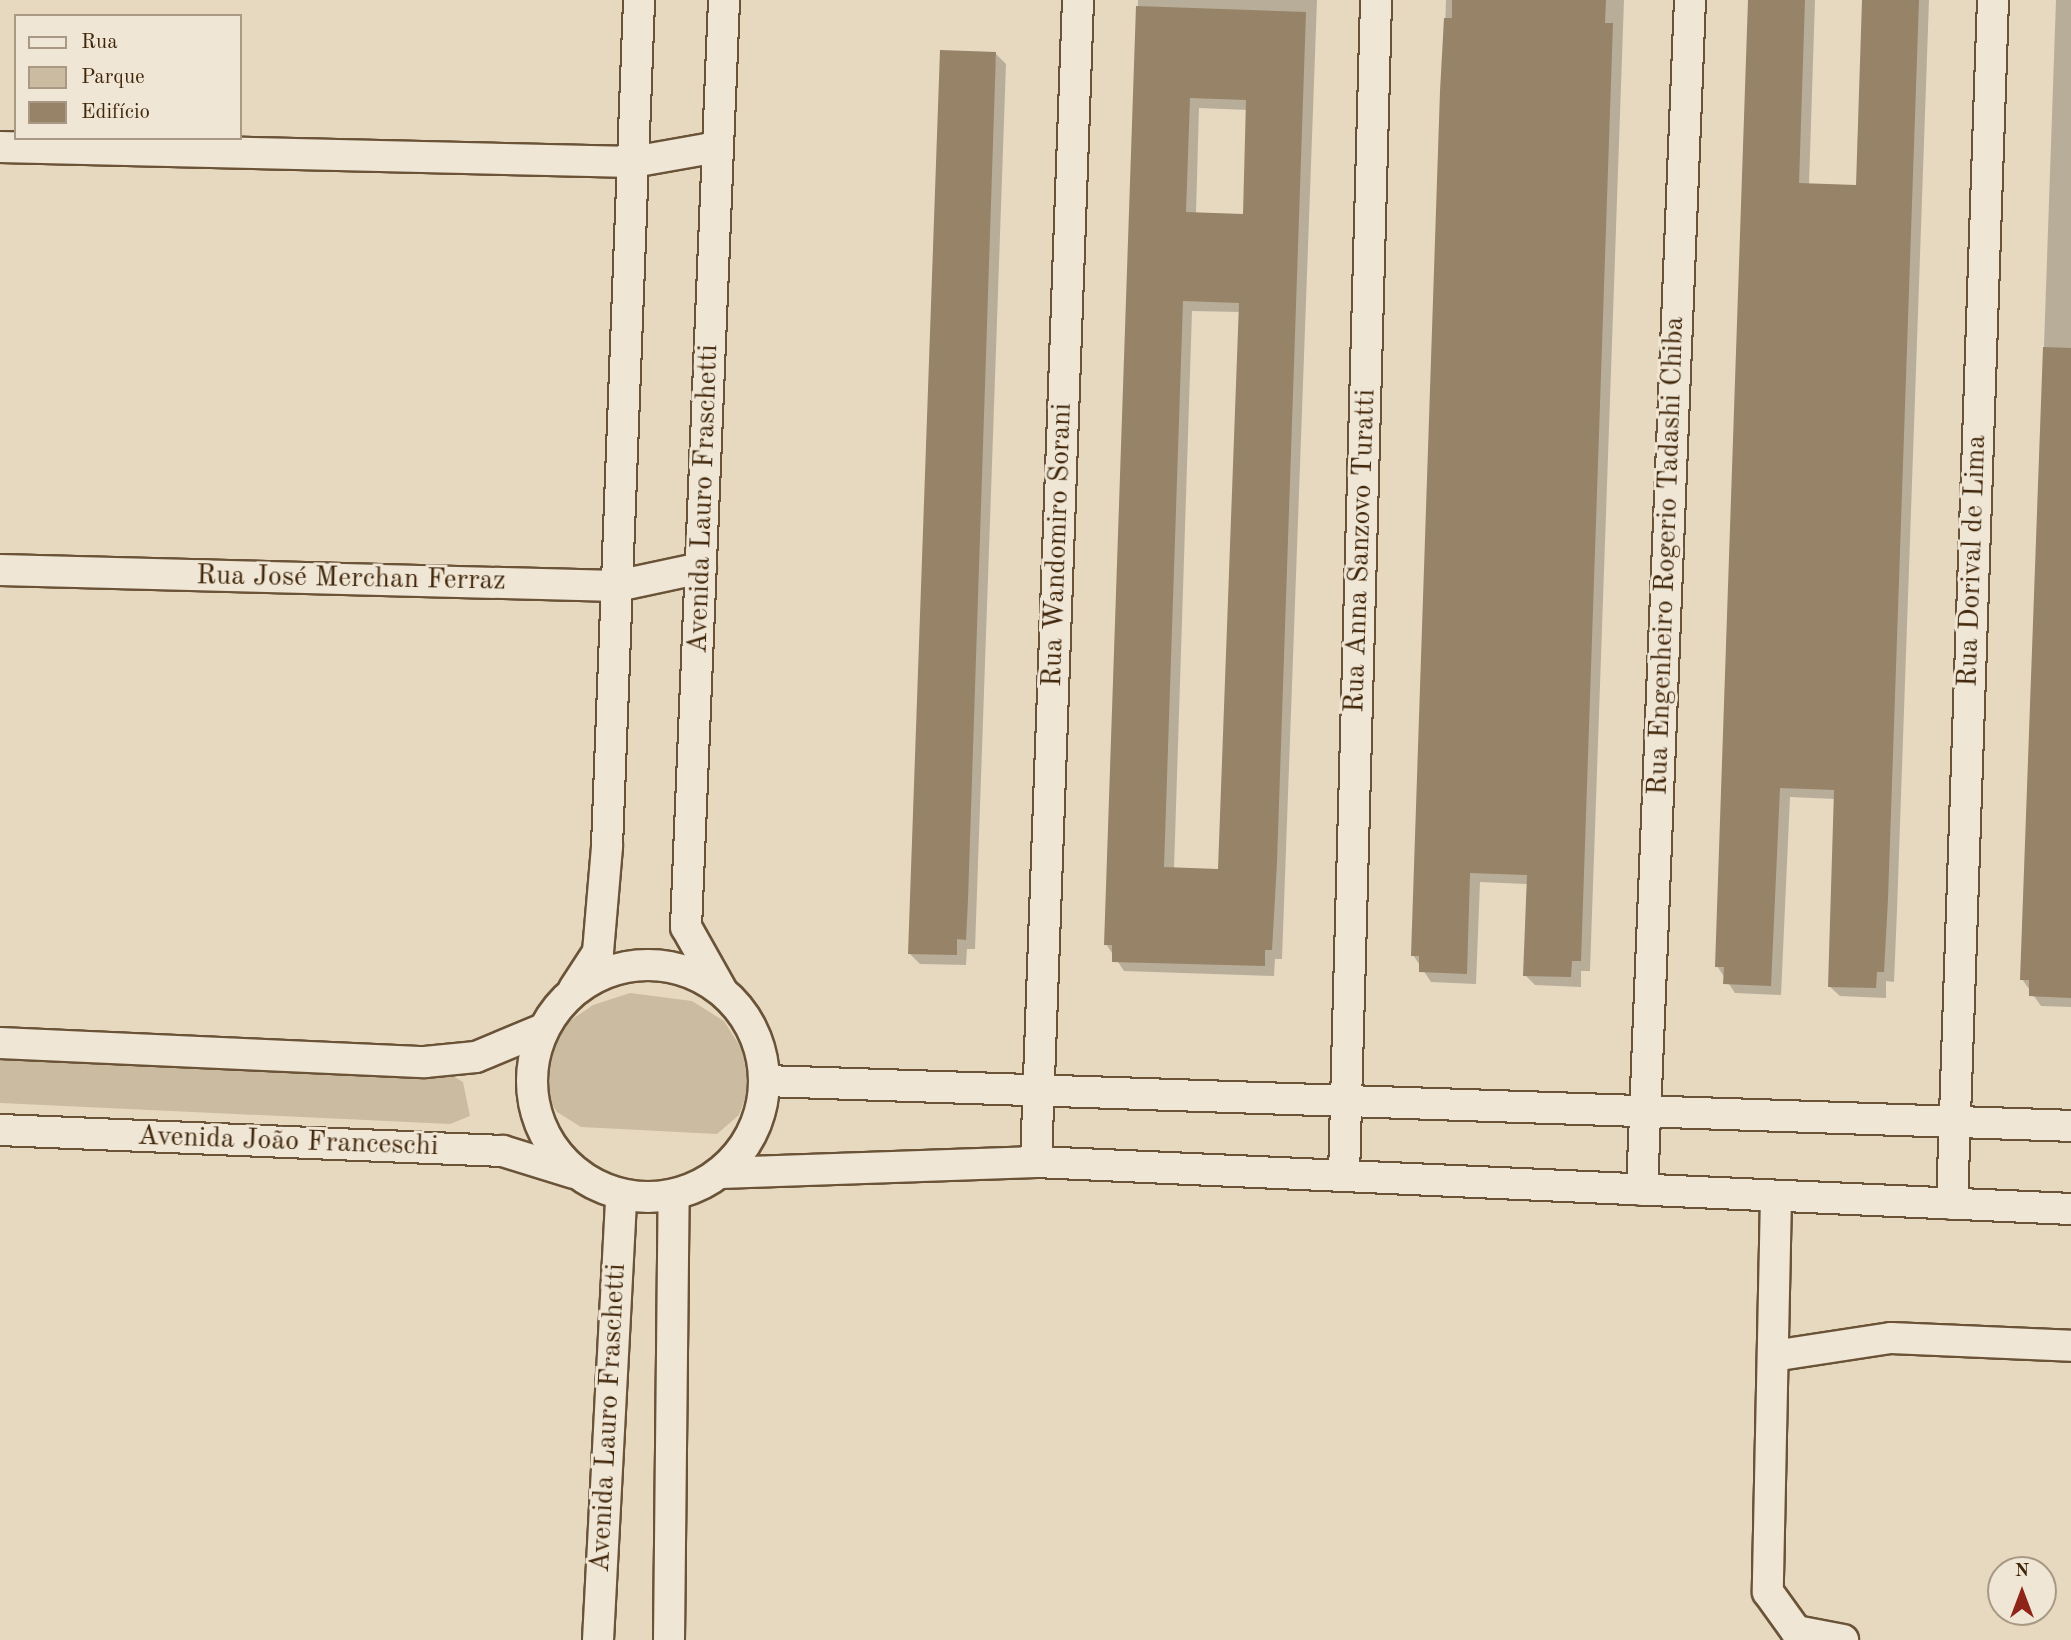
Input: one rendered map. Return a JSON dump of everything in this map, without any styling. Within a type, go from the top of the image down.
[{"type":"street","points":[[639,0],[617,586],[597,952],[574,989],[541,1030],[529,1080],[541,1131],[574,1173],[621,1195],[674,1195],[721,1173],[1036,1162],[2071,1209]]},
{"type":"street","name":"Avenida Lauro Fraschetti","points":[[721,989],[686,927],[724,0]]},
{"type":"street","name":"Rua Wandomiro Sorani","points":[[1036,1162],[1078,0]]},
{"type":"street","name":"Rua Anna Sanzovo Turatti","points":[[1344,1176],[1376,0]]},
{"type":"street","name":"Rua Engenheiro Rogerio Tadashi Chiba","points":[[1642,1190],[1643,1111],[1690,0]]},
{"type":"street","name":"Rua Dorival de Lima","points":[[1952,1204],[1993,0]]},
{"type":"street","points":[[0,147],[633,162],[718,147]]},
{"type":"street","name":"Rua José Merchan Ferraz","points":[[0,570],[617,586],[701,568]]},
{"type":"street","points":[[574,989],[621,966],[674,966],[721,989],[754,1030],[766,1081],[754,1132],[721,1173]]},
{"type":"street","points":[[0,1043],[425,1062],[476,1056],[541,1030]]},
{"type":"street","points":[[766,1081],[2071,1126]]},
{"type":"street","name":"Avenida João Franceschi","points":[[0,1130],[503,1151],[574,1173]]},
{"type":"street","name":"Avenida Lauro Fraschetti","points":[[598,1640],[621,1195]]},
{"type":"street","name":"Avenida Lauro Fraschetti","points":[[670,1640],[674,1195]]},
{"type":"street","points":[[1776,1196],[1768,1592],[1796,1631],[1843,1640]]},
{"type":"street","points":[[1773,1356],[1891,1338],[2071,1346]]},
{"type":"green space","points":[[630,993],[692,1001],[724,1021],[745,1054],[751,1082],[739,1115],[717,1134],[581,1127],[557,1112],[539,1085],[541,1057],[561,1027],[593,1005]]},
{"type":"green space","points":[[0,1055],[451,1075],[463,1082],[470,1116],[450,1124],[0,1103]]},
{"type":"building","points":[[1452,0],[1606,0],[1605,23],[1613,23],[1581,961],[1572,961],[1571,977],[1523,976],[1527,875],[1470,873],[1467,974],[1419,972],[1419,956],[1411,956],[1440,91],[1444,18],[1452,18]]},
{"type":"building","points":[[1748,0],[1805,0],[1799,183],[1856,185],[1862,0],[1919,0],[1888,899],[1884,972],[1877,972],[1876,988],[1828,987],[1834,790],[1780,788],[1771,986],[1723,984],[1724,967],[1715,967]]},
{"type":"building","points":[[1136,6],[1306,12],[1272,950],[1265,950],[1265,966],[1112,962],[1112,945],[1104,945]],"holes":[[[1190,98],[1246,100],[1243,214],[1186,212]],[[1183,301],[1239,303],[1218,869],[1164,867]]]},
{"type":"building","points":[[940,50],[996,52],[968,900],[966,940],[957,939],[957,955],[908,954]]},
{"type":"building","points":[[2043,347],[2071,348],[2071,998],[2029,996],[2029,980],[2020,980]]}]
